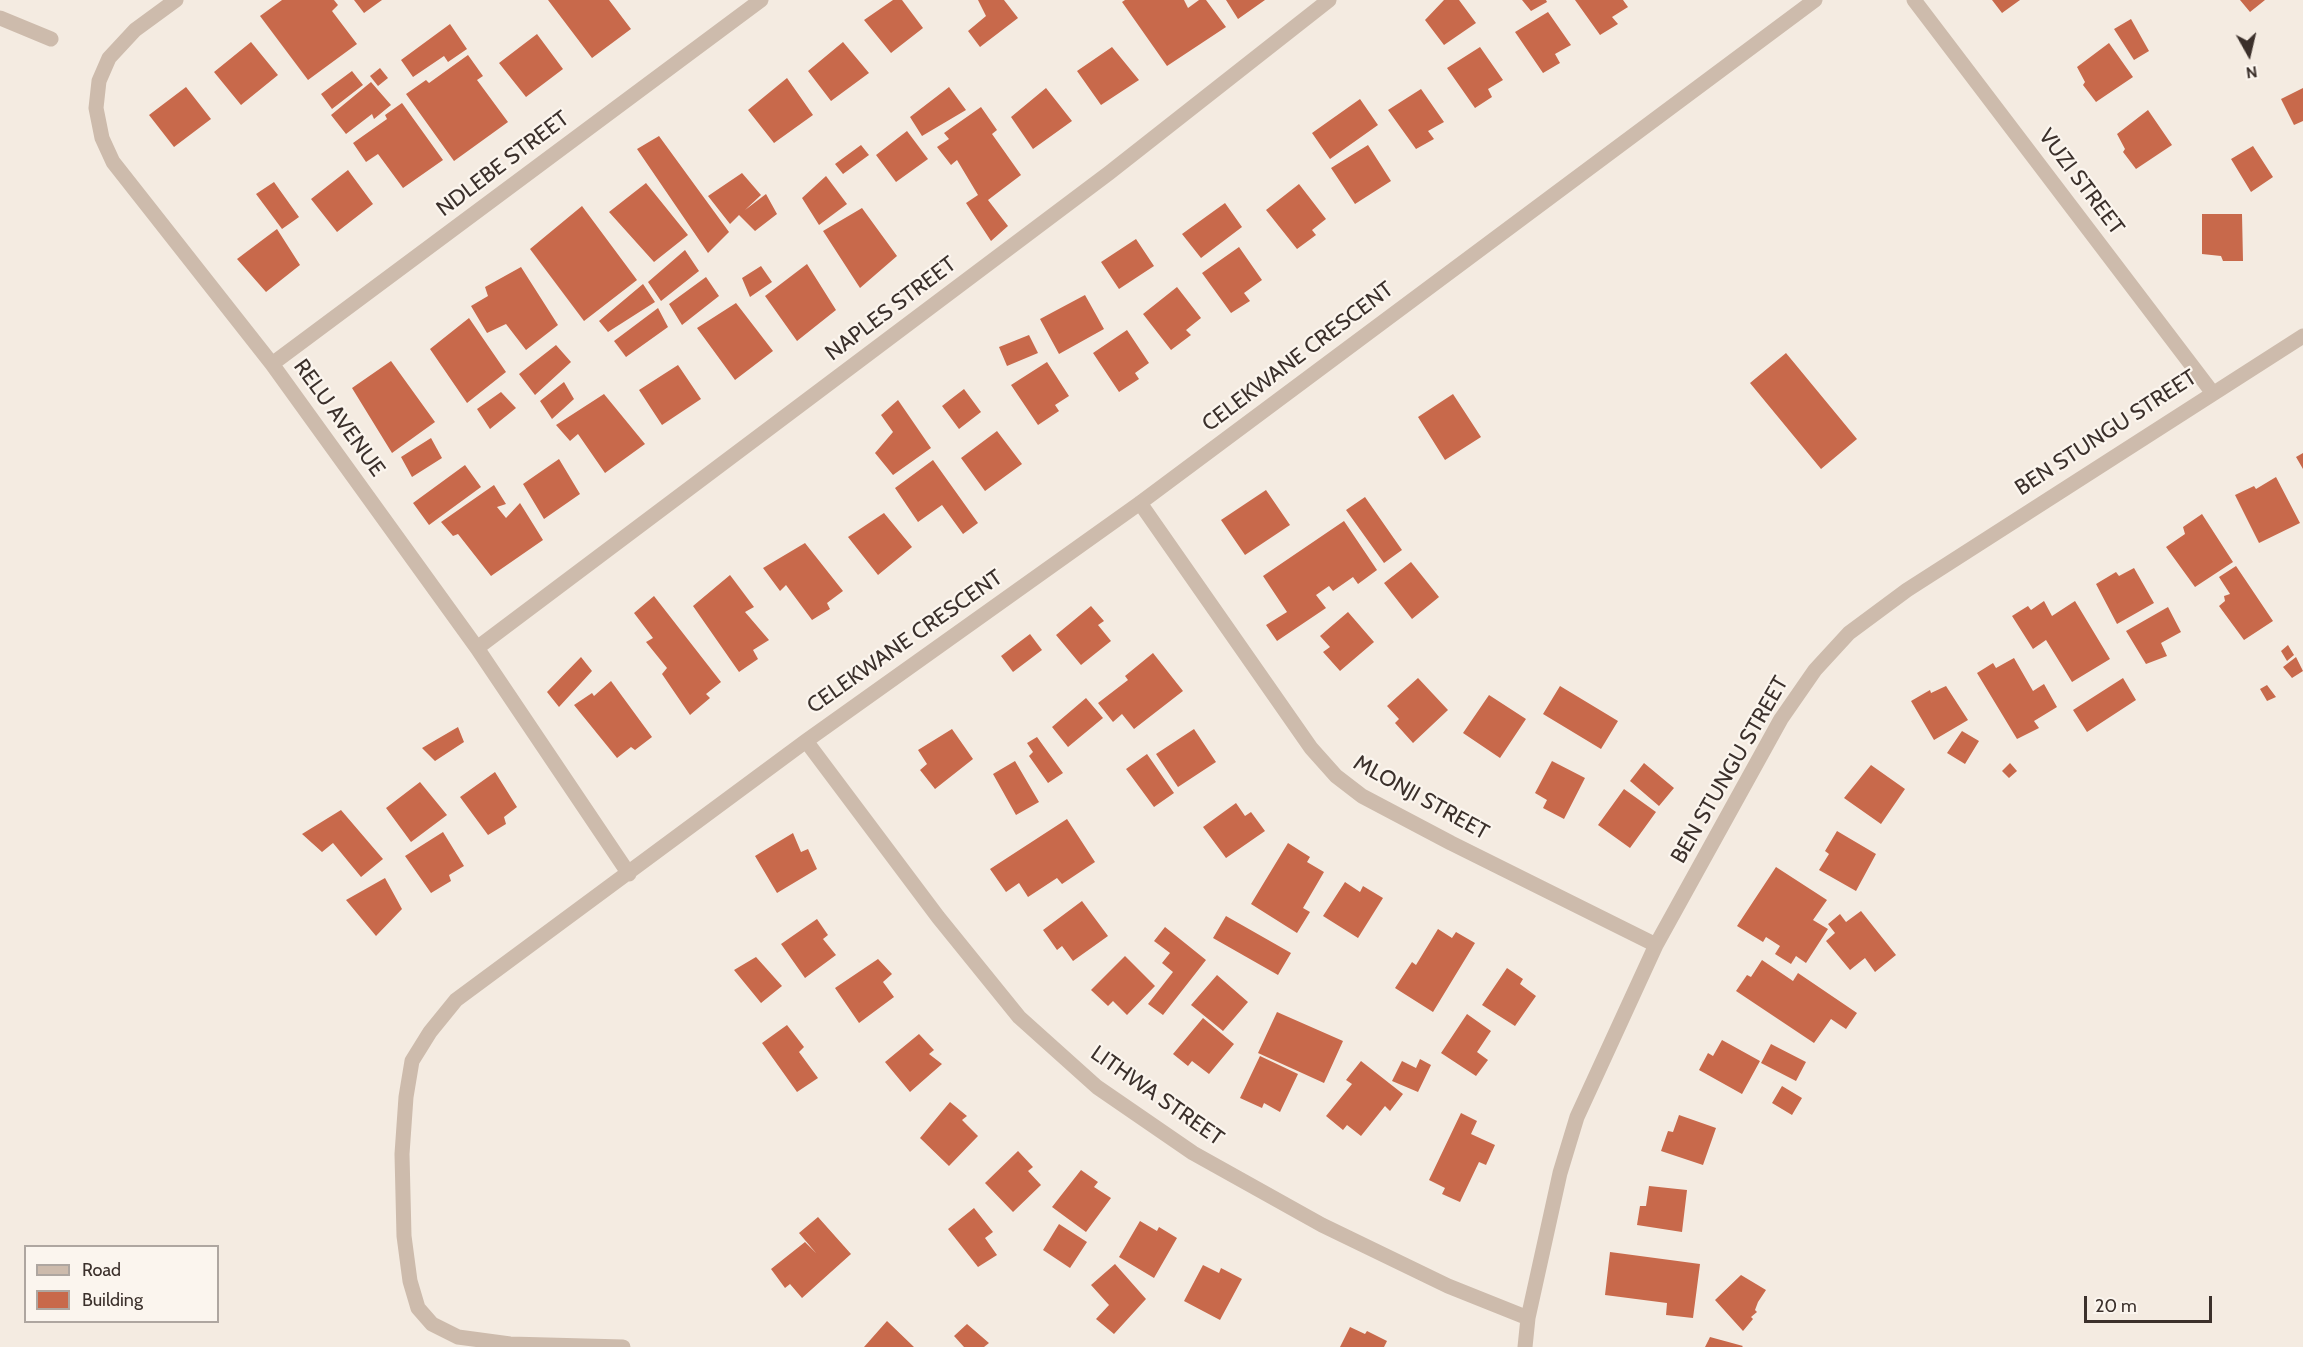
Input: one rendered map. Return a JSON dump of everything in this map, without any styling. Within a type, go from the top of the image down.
[{"type":"street","name":"RELU AVENUE","points":[[176,0],[135,30],[109,58],[99,81],[96,108],[102,138],[113,162],[272,364],[477,648],[629,874]]},
{"type":"street","name":"NDLEBE STREET","points":[[272,364],[761,0]]},
{"type":"street","name":"NAPLES STREET","points":[[477,648],[1110,173],[1329,0]]},
{"type":"street","name":"CELEKWANE CRESCENT","points":[[623,1347],[510,1344],[458,1337],[432,1324],[418,1308],[410,1281],[404,1236],[402,1154],[406,1097],[412,1061],[429,1032],[456,1000],[806,741],[1140,503],[1815,0]]},
{"type":"street","name":"VUZI STREET","points":[[1914,0],[2212,392]]},
{"type":"street","points":[[0,18],[3,17],[51,39]]},
{"type":"street","name":"BEN STUNGU STREET","points":[[1525,1347],[1528,1318],[1560,1173],[1577,1116],[1656,945],[1781,719],[1815,670],[1849,633],[1907,590],[2212,392],[2303,336]]},
{"type":"street","name":"MLONJI STREET","points":[[1140,503],[1311,748],[1336,776],[1362,796],[1656,945]]},
{"type":"street","name":"LITHWA STREET","points":[[806,741],[938,917],[1018,1017],[1097,1087],[1193,1153],[1322,1225],[1448,1286],[1528,1318]]},
{"type":"building","points":[[282,0],[334,0],[338,5],[332,11],[357,44],[308,80],[260,16]]},
{"type":"building","points":[[354,0],[382,0],[364,13]]},
{"type":"building","points":[[548,0],[609,0],[631,29],[592,58]]},
{"type":"building","points":[[893,0],[902,0],[923,28],[891,53],[864,20]]},
{"type":"building","points":[[978,0],[1004,0],[1018,18],[980,47],[968,31],[986,16]]},
{"type":"building","points":[[1125,0],[1184,0],[1188,8],[1199,0],[1206,0],[1226,27],[1167,66],[1122,2]]},
{"type":"building","points":[[1226,0],[1265,0],[1238,19]]},
{"type":"building","points":[[1444,0],[1459,0],[1476,23],[1444,45],[1425,20]]},
{"type":"building","points":[[1522,0],[1546,0],[1547,2],[1531,11]]},
{"type":"building","points":[[1575,0],[1623,0],[1628,7],[1612,17],[1618,24],[1600,35]]},
{"type":"building","points":[[1992,0],[2020,0],[2002,13]]},
{"type":"building","points":[[2240,0],[2265,0],[2250,12]]},
{"type":"building","points":[[1548,12],[1571,45],[1555,54],[1560,63],[1543,73],[1515,32]]},
{"type":"building","points":[[2131,19],[2149,51],[2134,60],[2114,29]]},
{"type":"building","points":[[450,24],[467,49],[448,62],[444,56],[413,77],[401,60]]},
{"type":"building","points":[[537,34],[563,69],[526,97],[499,63]]},
{"type":"building","points":[[251,42],[278,75],[241,105],[214,72]]},
{"type":"building","points":[[843,42],[869,73],[831,101],[808,71]]},
{"type":"building","points":[[2109,43],[2133,77],[2096,102],[2083,85],[2085,82],[2077,67]]},
{"type":"building","points":[[1112,47],[1139,80],[1101,105],[1077,71]]},
{"type":"building","points":[[1480,47],[1503,80],[1488,89],[1492,97],[1475,108],[1447,68]]},
{"type":"building","points":[[468,55],[483,76],[477,80],[508,122],[454,161],[406,94],[426,80],[429,83]]},
{"type":"building","points":[[380,68],[388,78],[378,86],[370,76]]},
{"type":"building","points":[[352,71],[363,85],[332,109],[321,94]]},
{"type":"building","points":[[787,78],[813,115],[774,143],[748,110]]},
{"type":"building","points":[[371,82],[391,105],[374,119],[372,114],[346,134],[331,115]]},
{"type":"building","points":[[186,87],[211,119],[174,147],[149,115]]},
{"type":"building","points":[[949,87],[966,110],[922,136],[910,117]]},
{"type":"building","points":[[1046,88],[1072,121],[1033,149],[1011,117]]},
{"type":"building","points":[[2303,88],[2303,121],[2294,125],[2281,99]]},
{"type":"building","points":[[1421,89],[1444,122],[1428,131],[1434,139],[1416,149],[1388,110]]},
{"type":"building","points":[[1360,99],[1378,125],[1330,159],[1312,133]]},
{"type":"building","points":[[402,103],[443,160],[403,188],[378,154],[366,162],[353,143],[387,119],[385,115]]},
{"type":"building","points":[[981,107],[997,130],[992,134],[1021,175],[988,200],[1008,226],[991,241],[966,203],[978,195],[957,160],[951,165],[937,147],[949,139],[944,133]]},
{"type":"building","points":[[2148,110],[2172,145],[2136,169],[2123,152],[2125,149],[2117,134]]},
{"type":"building","points":[[907,131],[928,159],[896,182],[876,155]]},
{"type":"building","points":[[659,136],[729,232],[708,253],[637,149]]},
{"type":"building","points":[[861,145],[869,155],[843,174],[835,164]]},
{"type":"building","points":[[1368,145],[1391,181],[1355,204],[1331,168]]},
{"type":"building","points":[[2253,146],[2273,177],[2251,192],[2231,159]]},
{"type":"building","points":[[348,170],[373,204],[337,232],[311,199]]},
{"type":"building","points":[[742,173],[761,195],[745,210],[766,194],[777,214],[755,231],[739,215],[730,224],[708,196]]},
{"type":"building","points":[[826,176],[847,204],[819,225],[802,198]]},
{"type":"building","points":[[274,182],[299,217],[282,229],[256,194]]},
{"type":"building","points":[[646,183],[688,235],[654,262],[609,212]]},
{"type":"building","points":[[1299,184],[1326,219],[1312,230],[1316,235],[1297,249],[1266,210]]},
{"type":"building","points":[[1225,203],[1242,227],[1201,258],[1182,234]]},
{"type":"building","points":[[582,206],[637,280],[584,321],[530,249]]},
{"type":"building","points":[[862,208],[897,256],[860,288],[823,231]]},
{"type":"building","points":[[2202,214],[2242,214],[2243,261],[2223,261],[2221,256],[2202,254]]},
{"type":"building","points":[[277,229],[300,265],[266,292],[237,259]]},
{"type":"building","points":[[1136,239],[1154,266],[1119,289],[1101,262]]},
{"type":"building","points":[[1239,247],[1262,280],[1244,293],[1250,301],[1231,313],[1202,273]]},
{"type":"building","points":[[685,250],[699,271],[661,301],[648,282]]},
{"type":"building","points":[[807,264],[836,310],[797,341],[765,296]]},
{"type":"building","points":[[761,266],[772,282],[750,297],[742,278]]},
{"type":"building","points":[[521,267],[558,325],[526,350],[506,324],[487,333],[471,306],[488,296],[485,287]]},
{"type":"building","points":[[706,277],[719,296],[682,325],[669,304]]},
{"type":"building","points":[[643,284],[655,302],[608,332],[599,321]]},
{"type":"building","points":[[1177,287],[1201,318],[1186,330],[1191,335],[1171,350],[1143,314]]},
{"type":"building","points":[[1085,295],[1104,329],[1059,354],[1040,319]]},
{"type":"building","points":[[736,303],[773,351],[735,380],[697,328]]},
{"type":"building","points":[[658,308],[668,327],[626,357],[614,341]]},
{"type":"building","points":[[469,318],[506,372],[467,403],[430,349]]},
{"type":"building","points":[[1127,330],[1149,363],[1135,373],[1139,379],[1119,392],[1093,353]]},
{"type":"building","points":[[1029,335],[1038,353],[1007,366],[999,347]]},
{"type":"building","points":[[556,345],[571,362],[535,395],[519,374]]},
{"type":"building","points":[[1786,353],[1857,439],[1821,469],[1750,383]]},
{"type":"building","points":[[391,361],[435,422],[392,453],[352,388]]},
{"type":"building","points":[[1047,362],[1069,396],[1055,405],[1059,411],[1038,425],[1011,385]]},
{"type":"building","points":[[678,365],[701,399],[662,425],[639,390]]},
{"type":"building","points":[[564,382],[574,399],[552,419],[540,401]]},
{"type":"building","points":[[964,389],[981,412],[959,429],[942,406]]},
{"type":"building","points":[[501,392],[516,408],[490,429],[477,409]]},
{"type":"building","points":[[604,394],[645,444],[605,473],[578,434],[570,441],[556,425]]},
{"type":"building","points":[[1453,394],[1481,437],[1445,460],[1418,417]]},
{"type":"building","points":[[898,400],[931,448],[893,475],[875,453],[893,432],[881,415]]},
{"type":"building","points":[[997,431],[1022,464],[985,491],[961,458]]},
{"type":"building","points":[[431,438],[442,458],[412,477],[401,457]]},
{"type":"building","points":[[2303,453],[2303,469],[2296,457]]},
{"type":"building","points":[[559,459],[580,494],[544,519],[523,484]]},
{"type":"building","points":[[933,460],[978,523],[963,534],[942,505],[918,522],[895,488]]},
{"type":"building","points":[[465,465],[481,487],[429,525],[413,503]]},
{"type":"building","points":[[2276,477],[2300,523],[2259,543],[2235,495],[2254,486],[2256,489]]},
{"type":"building","points":[[494,485],[506,504],[497,507],[506,518],[520,503],[543,540],[491,576],[458,534],[453,536],[441,522]]},
{"type":"building","points":[[1266,490],[1290,525],[1245,555],[1221,520]]},
{"type":"building","points":[[1365,497],[1402,550],[1384,563],[1346,510]]},
{"type":"building","points":[[884,513],[912,547],[878,575],[848,537]]},
{"type":"building","points":[[2202,514],[2233,562],[2195,587],[2166,547],[2185,534],[2183,527]]},
{"type":"building","points":[[1344,521],[1377,570],[1358,584],[1353,577],[1333,591],[1329,586],[1316,595],[1326,608],[1277,641],[1266,625],[1287,612],[1263,576]]},
{"type":"building","points":[[805,543],[843,591],[827,603],[830,609],[812,620],[786,585],[780,591],[763,568]]},
{"type":"building","points":[[1411,562],[1439,597],[1412,619],[1384,583]]},
{"type":"building","points":[[2236,566],[2273,621],[2244,640],[2219,606],[2225,601],[2224,596],[2230,594],[2219,577]]},
{"type":"building","points":[[2134,568],[2154,603],[2117,624],[2096,584],[2116,572],[2119,576]]},
{"type":"building","points":[[730,575],[754,607],[745,612],[769,640],[753,650],[758,659],[739,672],[693,606]]},
{"type":"building","points":[[654,596],[721,682],[706,694],[710,698],[690,715],[662,674],[667,668],[646,642],[653,638],[634,613]]},
{"type":"building","points":[[2044,601],[2052,616],[2075,601],[2110,659],[2072,682],[2046,640],[2033,649],[2012,616],[2028,606],[2031,610]]},
{"type":"building","points":[[1091,606],[1104,621],[1098,625],[1111,641],[1081,665],[1056,635]]},
{"type":"building","points":[[2168,607],[2181,632],[2161,643],[2167,656],[2146,664],[2126,631]]},
{"type":"building","points":[[1348,612],[1374,642],[1340,671],[1323,652],[1330,647],[1320,636]]},
{"type":"building","points":[[1030,634],[1042,650],[1013,672],[1001,656]]},
{"type":"building","points":[[2288,645],[2294,655],[2287,661],[2281,651]]},
{"type":"building","points":[[1153,653],[1183,691],[1134,729],[1122,714],[1113,722],[1098,703],[1128,680],[1125,676]]},
{"type":"building","points":[[581,657],[592,671],[559,707],[547,692]]},
{"type":"building","points":[[2296,657],[2303,671],[2292,678],[2283,667]]},
{"type":"building","points":[[2014,658],[2033,691],[2044,684],[2057,707],[2034,721],[2039,728],[2017,739],[1977,673],[1993,663],[1996,668]]},
{"type":"building","points":[[1418,678],[1448,710],[1413,743],[1395,723],[1399,719],[1387,706]]},
{"type":"building","points":[[2123,678],[2136,700],[2087,732],[2073,710]]},
{"type":"building","points":[[611,681],[652,737],[635,750],[631,747],[617,758],[574,705],[592,693],[594,696]]},
{"type":"building","points":[[2267,685],[2276,697],[2267,701],[2260,689]]},
{"type":"building","points":[[1560,686],[1618,721],[1601,749],[1543,714]]},
{"type":"building","points":[[1946,686],[1968,720],[1934,740],[1911,701],[1930,690],[1931,693]]},
{"type":"building","points":[[1489,695],[1526,719],[1500,758],[1463,733]]},
{"type":"building","points":[[1086,698],[1103,718],[1068,747],[1052,727]]},
{"type":"building","points":[[458,727],[464,742],[435,761],[422,748]]},
{"type":"building","points":[[952,729],[973,759],[935,789],[920,770],[927,764],[918,750]]},
{"type":"building","points":[[1194,729],[1216,762],[1178,787],[1156,754]]},
{"type":"building","points":[[1962,731],[1979,741],[1965,764],[1947,753]]},
{"type":"building","points":[[1037,737],[1063,773],[1048,783],[1029,756],[1033,752],[1027,743]]},
{"type":"building","points":[[1147,754],[1174,793],[1154,807],[1126,769]]},
{"type":"building","points":[[1015,761],[1039,802],[1016,815],[993,774]]},
{"type":"building","points":[[1552,761],[1585,778],[1564,819],[1543,808],[1547,800],[1535,793]]},
{"type":"building","points":[[1644,763],[1674,788],[1659,806],[1630,781]]},
{"type":"building","points":[[2010,763],[2017,771],[2009,778],[2002,771]]},
{"type":"building","points":[[1871,765],[1905,789],[1881,824],[1844,798]]},
{"type":"building","points":[[495,772],[517,807],[504,817],[506,824],[488,835],[460,797]]},
{"type":"building","points":[[420,782],[447,815],[411,842],[386,808]]},
{"type":"building","points":[[1624,789],[1656,812],[1630,848],[1598,825]]},
{"type":"building","points":[[1236,803],[1245,816],[1251,812],[1265,831],[1226,858],[1203,827]]},
{"type":"building","points":[[341,810],[383,859],[361,877],[333,843],[322,852],[302,834]]},
{"type":"building","points":[[1067,819],[1095,862],[1062,884],[1057,878],[1028,897],[1019,883],[1006,892],[990,869]]},
{"type":"building","points":[[1837,831],[1876,854],[1856,891],[1819,870],[1829,854],[1825,851]]},
{"type":"building","points":[[443,832],[464,866],[449,875],[451,881],[431,893],[405,856]]},
{"type":"building","points":[[793,833],[801,852],[808,849],[817,869],[777,893],[755,856]]},
{"type":"building","points":[[1288,843],[1310,857],[1307,862],[1324,872],[1303,908],[1310,912],[1297,933],[1251,904]]},
{"type":"building","points":[[1776,867],[1827,900],[1813,920],[1828,929],[1806,963],[1796,956],[1791,964],[1775,954],[1780,946],[1766,937],[1763,942],[1737,926]]},
{"type":"building","points":[[385,878],[402,909],[376,936],[346,900]]},
{"type":"building","points":[[1345,882],[1360,892],[1363,886],[1383,898],[1358,938],[1323,916]]},
{"type":"building","points":[[1082,901],[1108,936],[1073,961],[1062,946],[1057,950],[1043,930]]},
{"type":"building","points":[[1861,911],[1896,955],[1875,972],[1865,958],[1850,970],[1826,941],[1835,933],[1828,924],[1840,914],[1846,922]]},
{"type":"building","points":[[1226,916],[1291,953],[1278,975],[1213,938]]},
{"type":"building","points":[[817,919],[828,935],[823,939],[836,955],[805,978],[781,944]]},
{"type":"building","points":[[1165,927],[1206,960],[1163,1015],[1148,1004],[1173,972],[1162,963],[1170,953],[1154,941]]},
{"type":"building","points":[[1438,929],[1452,938],[1456,932],[1475,943],[1433,1012],[1395,988],[1412,962],[1416,965]]},
{"type":"building","points":[[1125,956],[1155,986],[1127,1015],[1113,1001],[1108,1006],[1091,990]]},
{"type":"building","points":[[756,957],[782,986],[761,1003],[734,970]]},
{"type":"building","points":[[878,959],[892,974],[883,982],[894,997],[859,1023],[835,988]]},
{"type":"building","points":[[1762,960],[1793,981],[1798,973],[1857,1013],[1846,1029],[1831,1019],[1814,1043],[1736,991],[1747,975],[1751,977]]},
{"type":"building","points":[[1507,968],[1523,979],[1520,984],[1536,996],[1515,1026],[1482,1005]]},
{"type":"building","points":[[1217,975],[1248,1002],[1223,1031],[1191,1005]]},
{"type":"building","points":[[1277,1012],[1343,1041],[1324,1083],[1258,1053]]},
{"type":"building","points":[[1467,1014],[1491,1031],[1477,1052],[1488,1060],[1476,1076],[1441,1053]]},
{"type":"building","points":[[1203,1018],[1234,1044],[1209,1074],[1192,1061],[1188,1066],[1173,1054]]},
{"type":"building","points":[[787,1025],[804,1047],[799,1052],[818,1078],[797,1092],[762,1043]]},
{"type":"building","points":[[919,1034],[934,1050],[929,1054],[942,1064],[910,1092],[885,1062]]},
{"type":"building","points":[[1722,1040],[1760,1061],[1742,1094],[1699,1070],[1708,1053],[1713,1056]]},
{"type":"building","points":[[1771,1044],[1806,1062],[1796,1081],[1761,1063]]},
{"type":"building","points":[[1260,1056],[1298,1074],[1280,1112],[1264,1103],[1262,1108],[1240,1098]]},
{"type":"building","points":[[1420,1059],[1431,1065],[1418,1092],[1392,1081],[1402,1061],[1416,1068]]},
{"type":"building","points":[[1361,1061],[1403,1094],[1390,1111],[1385,1106],[1361,1136],[1347,1125],[1343,1130],[1326,1116],[1352,1084],[1346,1080]]},
{"type":"building","points":[[1782,1086],[1802,1098],[1792,1115],[1772,1103]]},
{"type":"building","points":[[950,1102],[967,1116],[962,1120],[978,1136],[949,1166],[920,1138]]},
{"type":"building","points":[[1461,1113],[1477,1121],[1471,1134],[1495,1145],[1486,1165],[1479,1162],[1460,1202],[1442,1194],[1445,1188],[1429,1180]]},
{"type":"building","points":[[1679,1115],[1716,1128],[1703,1165],[1661,1151],[1668,1131],[1673,1132]]},
{"type":"building","points":[[1018,1151],[1033,1167],[1028,1171],[1041,1185],[1013,1212],[985,1183]]},
{"type":"building","points":[[1081,1170],[1098,1182],[1094,1187],[1111,1198],[1086,1232],[1052,1207]]},
{"type":"building","points":[[1649,1186],[1687,1190],[1682,1232],[1637,1225],[1640,1206],[1646,1206]]},
{"type":"building","points":[[974,1208],[993,1232],[985,1238],[997,1255],[978,1267],[948,1229]]},
{"type":"building","points":[[818,1217],[851,1254],[802,1298],[790,1284],[785,1288],[771,1269],[805,1242],[816,1253],[799,1233]]},
{"type":"building","points":[[1140,1221],[1157,1231],[1159,1227],[1177,1238],[1154,1278],[1119,1257]]},
{"type":"building","points":[[1059,1224],[1087,1242],[1070,1268],[1043,1250]]},
{"type":"building","points":[[1610,1252],[1700,1264],[1693,1318],[1666,1315],[1667,1303],[1605,1295]]},
{"type":"building","points":[[1115,1264],[1146,1299],[1114,1334],[1096,1319],[1109,1305],[1091,1285]]},
{"type":"building","points":[[1203,1265],[1219,1273],[1221,1268],[1242,1279],[1220,1320],[1184,1301]]},
{"type":"building","points":[[1741,1275],[1766,1290],[1758,1302],[1755,1310],[1757,1312],[1751,1317],[1753,1319],[1743,1331],[1715,1300]]},
{"type":"building","points":[[887,1321],[914,1347],[864,1347]]},
{"type":"building","points":[[967,1324],[989,1343],[984,1347],[964,1347],[954,1336]]},
{"type":"building","points":[[1350,1327],[1365,1334],[1367,1331],[1387,1341],[1384,1347],[1340,1347]]},
{"type":"building","points":[[1710,1337],[1743,1346],[1705,1347]]}]
